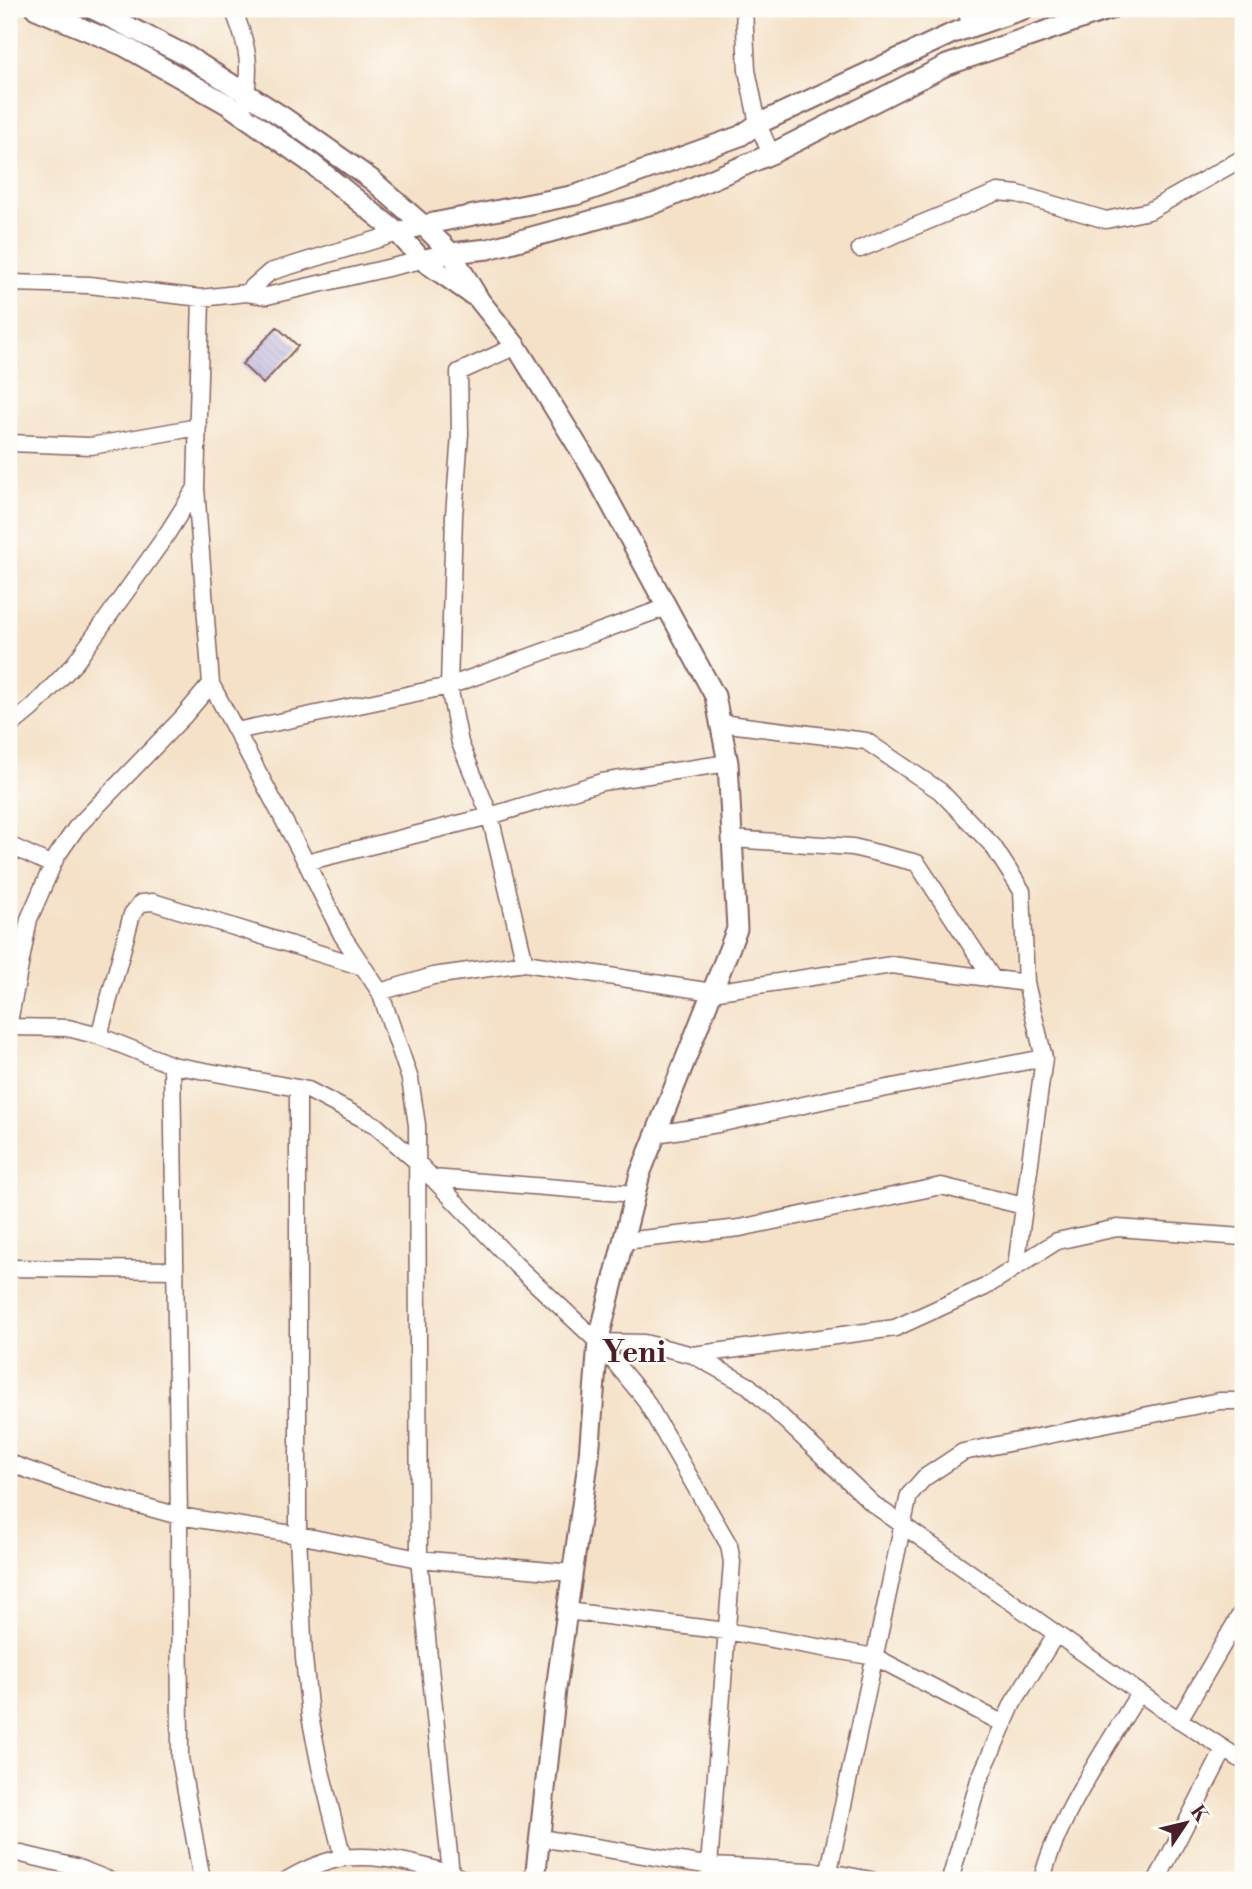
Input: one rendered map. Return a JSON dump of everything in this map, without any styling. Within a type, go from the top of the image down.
[{"type":"street","points":[[36,9],[124,47],[190,82],[243,115],[311,163],[398,233],[422,260],[480,301]]},
{"type":"street","points":[[93,9],[187,56],[246,94],[372,180],[451,253],[480,301],[516,346],[592,469],[715,696],[728,763],[737,929],[635,1194],[598,1342],[589,1455],[567,1611],[535,1880]]},
{"type":"street","points":[[233,9],[250,61],[243,115]]},
{"type":"street","points":[[744,9],[747,70],[758,124],[771,154]]},
{"type":"street","points":[[246,293],[270,272],[423,225],[576,195],[740,136],[758,124],[953,33],[969,18],[1024,9]]},
{"type":"street","points":[[9,283],[89,285],[201,298],[246,293],[267,296],[451,253],[501,246],[656,203],[771,154],[947,65],[1110,9]]},
{"type":"street","points":[[860,248],[998,192],[1018,194],[1106,220],[1149,211],[1243,158]]},
{"type":"street","points":[[201,298],[196,488],[211,684],[342,934],[380,992],[410,1079],[417,1125],[419,1559],[451,1874]]},
{"type":"street","points":[[516,346],[459,372],[460,434],[454,516],[450,686],[460,743],[490,816],[525,962]]},
{"type":"street","points":[[9,443],[91,446],[198,427]]},
{"type":"street","points":[[9,727],[32,708],[75,663],[165,537],[196,488]]},
{"type":"street","points":[[236,731],[450,686],[667,607]]},
{"type":"street","points":[[211,684],[183,717],[76,828],[52,865],[29,919],[9,1025],[68,1028],[99,1036],[172,1065],[308,1090],[375,1125],[416,1161],[516,1265],[598,1342],[644,1398],[729,1545],[732,1562],[710,1873]]},
{"type":"street","points":[[720,723],[866,741],[940,791],[993,846],[1022,891],[1026,983],[1044,1058],[1016,1267]]},
{"type":"street","points":[[306,862],[490,816],[602,782],[728,763]]},
{"type":"street","points":[[732,839],[853,847],[917,863],[993,979]]},
{"type":"street","points":[[9,845],[52,865]]},
{"type":"street","points":[[99,1036],[132,914],[141,903],[153,902],[363,967]]},
{"type":"street","points":[[380,992],[432,976],[525,962],[712,992],[892,965],[1026,983]]},
{"type":"street","points":[[656,1134],[718,1124],[835,1098],[1044,1058]]},
{"type":"street","points":[[172,1065],[180,1758],[202,1880]]},
{"type":"street","points":[[298,1088],[298,1535],[304,1658],[310,1717],[344,1858]]},
{"type":"street","points":[[432,1178],[635,1194]]},
{"type":"street","points":[[624,1241],[740,1228],[941,1186],[1024,1206]]},
{"type":"street","points":[[693,1355],[895,1328],[985,1287],[1057,1241],[1117,1228],[1243,1237]]},
{"type":"street","points":[[9,1268],[175,1270]]},
{"type":"street","points":[[598,1342],[644,1343],[693,1355],[749,1386],[873,1504],[1139,1693],[1243,1761]]},
{"type":"street","points":[[828,1876],[909,1495],[924,1478],[963,1452],[1219,1401],[1243,1401]]},
{"type":"street","points":[[9,1463],[78,1488],[179,1516],[298,1535],[419,1559],[572,1573]]},
{"type":"street","points":[[1179,1720],[1243,1610]]},
{"type":"street","points":[[567,1611],[726,1631],[875,1657],[1004,1724]]},
{"type":"street","points":[[950,1880],[979,1780],[1013,1703],[1056,1634]]},
{"type":"street","points":[[1042,1880],[1054,1843],[1139,1693]]},
{"type":"street","points":[[1157,1880],[1224,1750]]},
{"type":"street","points":[[541,1838],[710,1873],[828,1876],[871,1880]]},
{"type":"street","points":[[9,1852],[76,1867],[109,1880]]},
{"type":"street","points":[[287,1880],[305,1870],[344,1858],[392,1859],[468,1880]]},
{"type":"building","points":[[277,327],[298,346],[263,384],[242,364]]},
{"type":"district","name":"Yeni","points":[[634,1352]]}]
